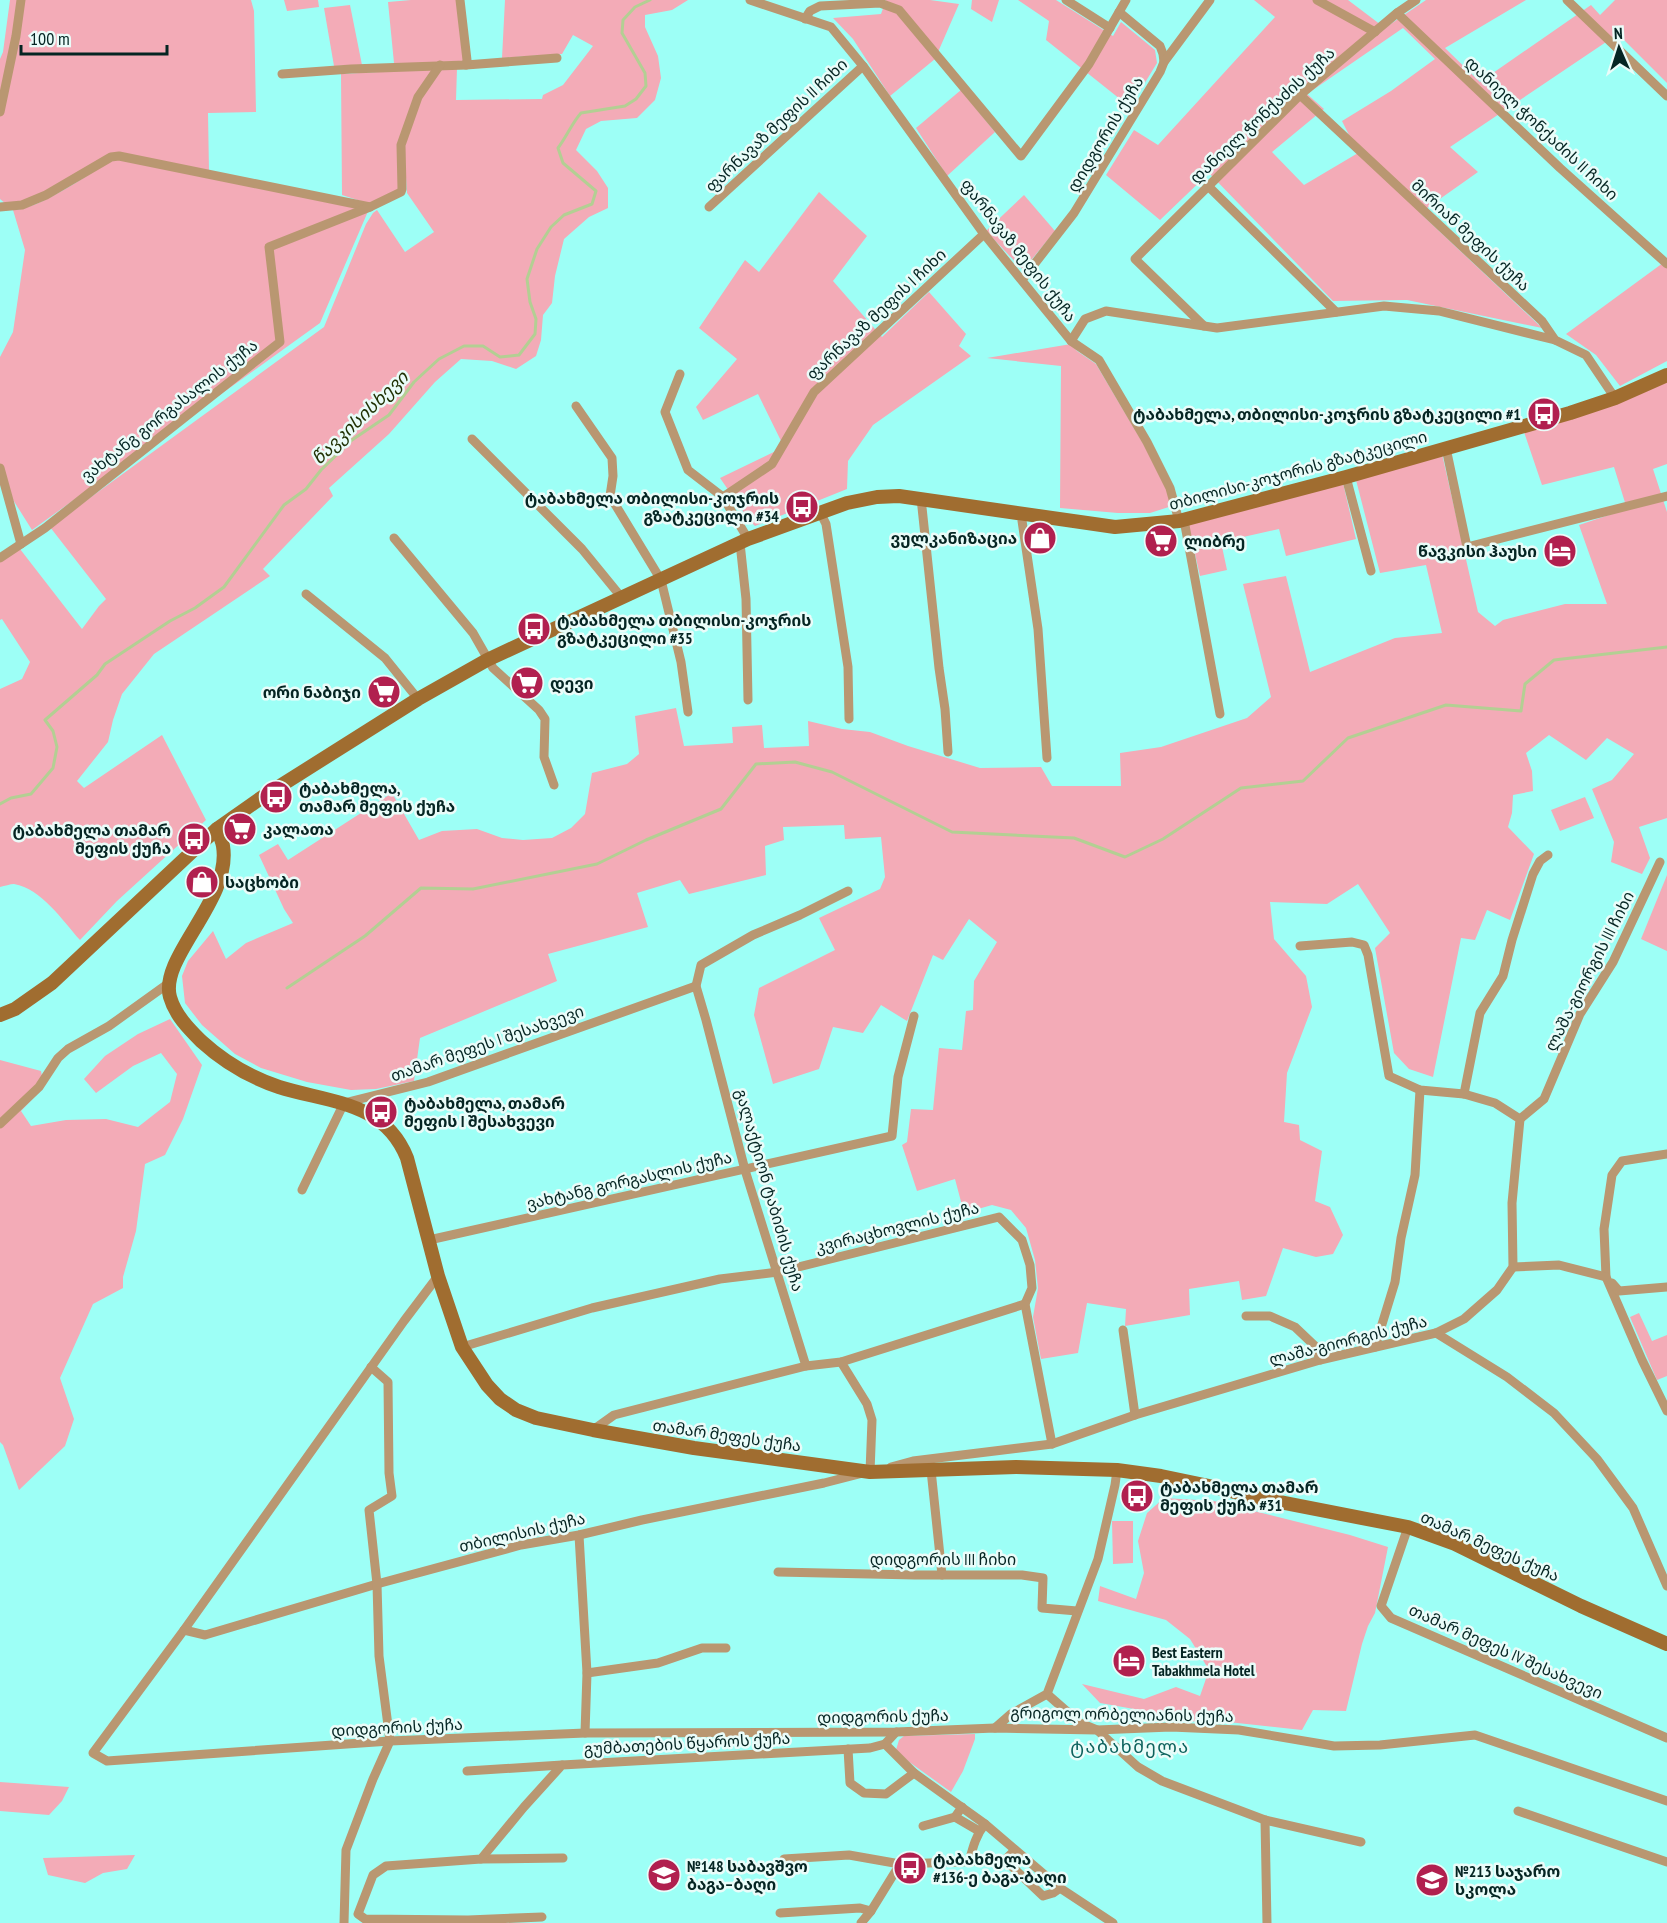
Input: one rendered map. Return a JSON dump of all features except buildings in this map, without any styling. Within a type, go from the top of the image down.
[{"type":"street","points":[[0,112],[21,0]]},
{"type":"street","points":[[460,0],[468,60],[466,65]]},
{"type":"street","name":"ფარნავაზ მეფის ქუჩა","points":[[750,0],[831,27],[863,66],[984,234],[1071,341],[1099,360],[1147,442],[1170,488],[1181,521],[1220,714]]},
{"type":"street","points":[[1066,0],[1110,28]]},
{"type":"street","points":[[805,19],[810,11],[820,6],[880,3],[899,10],[1022,156],[1089,64],[1126,0]]},
{"type":"street","name":"დიდგორის ქუჩა","points":[[1022,280],[1082,201],[1164,62],[1210,0]]},
{"type":"street","points":[[1317,0],[1375,32]]},
{"type":"street","name":"დანიელ ჭონქაძის ქუჩა","points":[[1204,326],[1135,259],[1300,95],[1397,13],[1416,0]]},
{"type":"street","points":[[1567,0],[1667,96]]},
{"type":"street","points":[[1119,12],[1160,46],[1164,62]]},
{"type":"street","name":"დანიელ ჭონქაძის II ჩიხი","points":[[1397,13],[1560,168],[1667,264]]},
{"type":"street","points":[[282,74],[557,58]]},
{"type":"street","points":[[0,207],[22,205],[46,195],[111,157],[119,156],[370,207],[397,194],[402,189],[401,145],[418,97],[440,65]]},
{"type":"street","name":"ფარნავაზ მეფის II ჩიხი","points":[[709,207],[863,66]]},
{"type":"street","name":"მირიან მეფის ქუჩა","points":[[1300,95],[1542,321],[1555,340],[1586,355],[1615,398]]},
{"type":"street","points":[[1208,186],[1336,312]]},
{"type":"street","name":"ვახტანგ გორგასალის ქუჩა","points":[[0,558],[45,528],[280,342],[269,247],[370,207]]},
{"type":"street","name":"ფარნავაზ მეფის I ჩიხი","points":[[723,497],[772,464],[814,392],[984,234]]},
{"type":"street","points":[[1071,341],[1085,319],[1106,311],[1217,328],[1384,306],[1439,311],[1555,340]]},
{"type":"street","points":[[680,374],[665,412],[688,470],[723,497],[744,541],[748,700]]},
{"type":"street","name":"თბილისი-კოჯორის გზატკეცილი","points":[[0,1015],[15,1009],[52,983],[218,829],[261,798],[418,699],[487,660],[744,541],[847,503],[877,497],[921,498],[1115,526],[1181,521],[1347,477],[1615,398],[1667,375]]},
{"type":"street","points":[[576,406],[612,458],[613,476],[610,496],[661,580],[681,662],[688,712]]},
{"type":"street","points":[[472,439],[582,549],[622,598]]},
{"type":"street","points":[[1446,448],[1467,547],[1667,496]]},
{"type":"street","points":[[0,468],[21,544]]},
{"type":"street","points":[[1347,477],[1371,571]]},
{"type":"street","points":[[921,498],[948,753]]},
{"type":"street","points":[[820,512],[826,524],[848,667],[849,719]]},
{"type":"street","points":[[1021,514],[1038,629],[1047,758]]},
{"type":"street","points":[[394,538],[473,633],[493,668],[545,719],[544,757],[554,785]]},
{"type":"street","points":[[306,594],[384,658],[418,699]]},
{"type":"street","points":[[0,1124],[39,1087],[58,1058],[68,1049],[109,1026],[169,983],[171,972],[207,909],[218,884],[223,861],[223,847],[218,829]]},
{"type":"street","points":[[1464,1094],[1480,1013],[1503,976],[1533,874],[1540,861],[1548,855]]},
{"type":"street","name":"ლაშა-გიორგის III ჩიხი","points":[[1520,1119],[1544,1099],[1580,1014],[1613,962],[1660,862]]},
{"type":"street","points":[[696,986],[701,965],[753,935],[848,891]]},
{"type":"street","points":[[1300,946],[1352,942],[1364,945],[1368,954],[1389,1076],[1420,1090],[1464,1094],[1495,1103],[1520,1119],[1512,1203],[1513,1267],[1559,1265],[1606,1277],[1619,1291],[1667,1287]]},
{"type":"street","name":"თამარ მეფეს ქუჩა","points":[[169,983],[170,997],[176,1013],[191,1032],[218,1057],[239,1070],[279,1086],[344,1103],[380,1120],[391,1130],[402,1144],[407,1158],[438,1276],[462,1347],[487,1385],[500,1399],[516,1410],[536,1418],[694,1448],[870,1472],[1017,1467],[1117,1470],[1161,1476],[1408,1527],[1455,1544],[1581,1606],[1667,1644]]},
{"type":"street","name":"თამარ მეფეს I შესახვევი","points":[[344,1103],[428,1082],[696,986]]},
{"type":"street","name":"გალაქტიონ ტაბიძის ქუჩა","points":[[696,986],[745,1170],[806,1366]]},
{"type":"street","name":"ვახტანგ გორგასლის ქუჩა","points":[[429,1240],[892,1136],[898,1077],[914,1016]]},
{"type":"street","points":[[1376,1347],[1395,1282],[1401,1238],[1415,1175],[1420,1090]]},
{"type":"street","points":[[302,1190],[344,1103]]},
{"type":"street","points":[[1667,1155],[1622,1161],[1611,1175],[1604,1229],[1606,1277],[1667,1411]]},
{"type":"street","name":"კვირაცხოვლის ქუჩა","points":[[462,1347],[592,1308],[720,1279],[778,1272],[999,1217],[1022,1240],[1030,1265],[1032,1288],[1025,1304],[1052,1444]]},
{"type":"street","name":"ლაშა-გიორგის ქუჩა","points":[[870,1472],[913,1461],[1052,1444],[1135,1415],[1320,1360],[1436,1333],[1464,1319],[1497,1290],[1513,1267]]},
{"type":"street","name":"დიდგორის ქუჩა","points":[[438,1276],[93,1753],[107,1761],[390,1741],[585,1733],[896,1732],[995,1728]]},
{"type":"street","points":[[593,1430],[614,1415],[806,1366],[841,1362],[1025,1304]]},
{"type":"street","points":[[1246,1316],[1270,1316],[1295,1327],[1315,1346],[1320,1360]]},
{"type":"street","points":[[1123,1330],[1135,1415]]},
{"type":"street","points":[[1436,1333],[1507,1377],[1554,1413],[1597,1460],[1633,1508],[1667,1586]]},
{"type":"street","points":[[841,1362],[867,1404],[872,1420],[870,1472]]},
{"type":"street","points":[[370,1367],[388,1382],[389,1473],[392,1496],[369,1510],[377,1584],[379,1656],[390,1741],[346,1850],[344,1920],[358,1914],[372,1875],[386,1866],[481,1859],[563,1858]]},
{"type":"street","points":[[931,1470],[942,1575]]},
{"type":"street","points":[[995,1728],[1011,1714],[1047,1694],[1098,1559],[1117,1470]]},
{"type":"street","name":"თბილისის ქუჩა","points":[[184,1630],[205,1635],[520,1545],[579,1535],[870,1472]]},
{"type":"street","name":"თამარ მეფეს IV შესახვევი","points":[[1408,1527],[1381,1606],[1392,1618],[1667,1738]]},
{"type":"street","points":[[579,1535],[587,1673],[585,1733]]},
{"type":"street","name":"დიდგორის III ჩიხი","points":[[778,1572],[1022,1575],[1043,1578],[1042,1608],[1077,1611]]},
{"type":"street","points":[[587,1673],[658,1663],[702,1648],[726,1648]]},
{"type":"street","points":[[1047,1694],[1080,1723],[1097,1730],[1138,1767],[1154,1776],[1265,1820],[1361,1842]]},
{"type":"street","name":"გრიგოლ ორბელიანის ქუჩა","points":[[995,1728],[1097,1730],[1171,1727],[1239,1730],[1334,1746],[1380,1745],[1475,1735],[1667,1801]]},
{"type":"street","points":[[896,1732],[885,1744],[914,1773],[962,1807],[982,1828]]},
{"type":"street","name":"გუმბათების წყაროს ქუჩა","points":[[468,1771],[870,1748],[885,1744]]},
{"type":"street","points":[[848,1749],[849,1783],[864,1793],[886,1794],[914,1773]]},
{"type":"street","name":"გუმბათების წყაროს ქუჩა","points":[[481,1859],[562,1765]]},
{"type":"street","points":[[955,1817],[962,1807]]},
{"type":"street","points":[[1518,1811],[1667,1862]]},
{"type":"street","points":[[923,1826],[955,1817],[982,1828],[1015,1850],[1060,1888],[1113,1923]]},
{"type":"street","points":[[1265,1820],[1267,1923]]},
{"type":"street","points":[[969,1862],[974,1843],[982,1828]]},
{"type":"street","points":[[784,1859],[849,1855],[900,1864],[969,1862],[1005,1860],[1015,1850]]},
{"type":"street","points":[[1005,1860],[1043,1896],[1060,1888]]},
{"type":"street","points":[[861,1923],[900,1864]]},
{"type":"street","points":[[780,1913],[860,1908],[871,1911]]},
{"type":"street","points":[[358,1914],[366,1919],[469,1922],[542,1917]]},
{"type":"shaded area","points":[[10,0],[251,0],[254,11],[256,112],[208,113],[209,172],[118,153],[49,191],[20,202],[6,204],[0,199],[0,59]]},
{"type":"shaded area","points":[[284,0],[318,0],[319,7],[287,11]]},
{"type":"shaded area","points":[[457,0],[465,58],[463,63],[394,63],[388,2]]},
{"type":"shaded area","points":[[505,0],[688,0],[672,10],[645,15],[645,27],[658,56],[661,78],[655,100],[637,118],[601,121],[586,129],[576,150],[597,171],[608,188],[608,208],[589,217],[564,239],[555,276],[552,303],[543,315],[541,340],[536,356],[516,369],[492,361],[461,359],[435,382],[389,434],[329,488],[333,496],[263,569],[270,576],[154,654],[122,694],[108,742],[77,781],[84,788],[162,735],[206,820],[117,901],[80,940],[51,906],[34,892],[14,884],[0,887],[0,689],[22,679],[30,662],[2,619],[0,620],[0,562],[20,549],[82,629],[106,599],[50,527],[324,327],[366,224],[373,213],[377,210],[405,252],[434,232],[407,193],[404,146],[420,99],[441,68],[457,68],[456,100],[542,99],[543,95],[563,85],[593,46],[573,35],[562,54],[502,58]]},
{"type":"shaded area","points":[[886,0],[930,0],[959,4],[935,59],[890,96],[853,39],[833,18],[881,14]]},
{"type":"shaded area","points":[[972,0],[999,0],[992,22],[971,9]]},
{"type":"shaded area","points":[[1018,0],[1056,0],[1113,36],[1121,22],[1155,50],[1157,63],[1130,107],[1046,40],[1049,21]]},
{"type":"shaded area","points":[[1254,0],[1348,0],[1385,28],[1426,0],[1526,0],[1445,48],[1480,82],[1591,5],[1600,15],[1615,0],[1667,0],[1667,83],[1618,34],[1450,147],[1478,172],[1420,213],[1542,328],[1407,300],[1333,301],[1209,173],[1160,220],[1106,175],[1134,130],[1158,145],[1275,17]],"holes":[[[1403,28],[1435,59],[1391,91],[1342,121],[1358,153],[1304,185],[1272,152],[1324,109],[1307,94]]]},
{"type":"shaded area","points":[[350,5],[362,65],[334,66],[324,8]]},
{"type":"shaded area","points":[[434,69],[398,144],[398,190],[370,204],[342,195],[341,74]]},
{"type":"shaded area","points":[[961,90],[995,132],[947,176],[916,128]]},
{"type":"shaded area","points":[[119,159],[369,209],[320,323],[32,530],[0,479],[0,357],[13,332],[25,250],[13,210],[50,198],[112,160]]},
{"type":"shaded area","points":[[819,192],[867,236],[833,281],[882,337],[929,292],[966,334],[959,346],[971,356],[873,425],[848,461],[847,489],[755,526],[720,478],[784,447],[758,394],[703,420],[696,407],[737,359],[699,328],[745,260],[759,272]]},
{"type":"shaded area","points":[[1024,195],[1055,231],[1023,270],[986,231]]},
{"type":"shaded area","points":[[1667,260],[1667,361],[1620,386],[1596,355],[1566,334]]},
{"type":"shaded area","points":[[1071,344],[1096,364],[1169,487],[1172,506],[1150,513],[1060,508],[1061,366],[987,358]]},
{"type":"shaded area","points":[[1667,381],[1667,464],[1653,469],[1667,512],[1667,818],[1639,827],[1650,858],[1642,874],[1611,862],[1614,842],[1592,789],[1612,780],[1634,754],[1607,738],[1586,760],[1549,735],[1526,753],[1532,771],[1533,791],[1513,795],[1508,827],[1534,854],[1510,920],[1487,910],[1475,940],[1461,938],[1433,1077],[1409,1069],[1394,1053],[1375,948],[1390,933],[1358,884],[1327,904],[1270,902],[1274,939],[1306,976],[1312,1007],[1287,1073],[1284,1122],[1299,1125],[1300,1140],[1322,1151],[1315,1201],[1330,1207],[1343,1235],[1333,1254],[1316,1257],[1283,1248],[1266,1296],[1242,1300],[1239,1281],[1189,1289],[1190,1315],[1125,1326],[1126,1309],[1087,1303],[1078,1353],[1041,1359],[1033,1317],[1038,1288],[1035,1260],[1026,1228],[1011,1210],[992,1205],[964,1213],[955,1179],[917,1191],[902,1145],[907,1142],[911,1109],[933,1110],[939,1048],[962,1050],[966,1011],[973,1010],[974,981],[997,942],[969,919],[943,960],[933,955],[907,1021],[881,1005],[863,1033],[833,1027],[819,1069],[773,1084],[754,1015],[759,988],[835,950],[819,918],[880,889],[885,877],[881,837],[845,839],[844,825],[783,827],[784,840],[765,846],[766,875],[689,894],[680,880],[637,893],[648,927],[548,954],[557,981],[420,1038],[414,1081],[376,1089],[351,1090],[307,1082],[261,1068],[235,1054],[202,1025],[185,1003],[182,976],[188,961],[213,931],[226,959],[246,943],[293,923],[259,855],[278,844],[288,860],[392,793],[419,840],[442,831],[477,829],[502,838],[523,840],[552,838],[571,828],[585,814],[592,773],[627,764],[639,754],[635,716],[676,708],[684,746],[733,743],[732,727],[762,725],[764,748],[809,746],[808,721],[842,729],[870,732],[980,768],[1041,767],[1052,786],[1121,786],[1120,753],[1161,747],[1247,718],[1271,697],[1243,584],[1286,576],[1310,672],[1395,638],[1442,633],[1426,565],[1380,573],[1356,480],[1442,454],[1478,612],[1495,626],[1503,620],[1565,604],[1607,604],[1579,525],[1627,509],[1614,467],[1542,485],[1524,432]]},
{"type":"shaded area","points":[[1343,483],[1356,539],[1286,556],[1279,529],[1221,542],[1227,570],[1200,576],[1188,523]]},
{"type":"shaded area","points":[[1585,797],[1594,818],[1560,831],[1551,810]]},
{"type":"shaded area","points":[[1667,875],[1667,951],[1641,939]]},
{"type":"shaded area","points":[[170,1019],[202,1065],[183,1119],[165,1155],[145,1164],[136,1231],[123,1277],[123,1288],[93,1304],[60,1378],[74,1419],[65,1446],[19,1490],[0,1442],[0,1060],[41,1071],[44,1087],[21,1111],[31,1126],[66,1120],[106,1119],[138,1127],[170,1102],[177,1074],[161,1053],[133,1066],[96,1093],[84,1079],[105,1056],[138,1034]]},
{"type":"shaded area","points":[[1639,1313],[1652,1341],[1667,1335],[1667,1376],[1657,1380],[1630,1317]]},
{"type":"shaded area","points":[[1164,1498],[1214,1501],[1350,1535],[1388,1547],[1375,1613],[1362,1644],[1346,1711],[1313,1710],[1302,1730],[1228,1722],[1169,1721],[1151,1712],[1100,1703],[1082,1684],[1144,1699],[1176,1687],[1200,1696],[1209,1670],[1190,1639],[1166,1620],[1098,1601],[1100,1586],[1136,1599],[1144,1573],[1138,1541],[1147,1513]]},
{"type":"shaded area","points":[[1112,1521],[1133,1521],[1133,1563],[1113,1564]]},
{"type":"shaded area","points":[[975,1734],[963,1771],[951,1792],[896,1750],[899,1740],[904,1736]]},
{"type":"shaded area","points":[[0,1782],[69,1787],[62,1801],[49,1815],[0,1811]]},
{"type":"shaded area","points":[[135,1855],[127,1869],[103,1873],[85,1883],[48,1875],[43,1858]]},
{"type":"waterway","name":"წავკისისხევი","points":[[0,804],[11,798],[31,794],[53,768],[57,747],[53,731],[45,720],[97,675],[105,664],[170,621],[195,608],[224,587],[284,505],[306,489],[321,470],[352,440],[389,415],[414,382],[439,359],[464,346],[483,346],[500,357],[519,355],[535,334],[536,319],[530,302],[527,279],[537,249],[551,227],[564,215],[592,204],[596,191],[563,163],[558,148],[581,113],[625,106],[636,99],[646,86],[645,73],[622,33],[623,20],[635,7],[650,0]]},
{"type":"waterway","points":[[287,988],[365,936],[421,888],[473,889],[597,864],[646,840],[721,809],[756,764],[795,762],[832,772],[952,832],[1074,838],[1125,857],[1163,839],[1241,788],[1303,781],[1348,738],[1446,705],[1521,711],[1525,684],[1554,660],[1667,647]]},
{"type":"place","name":"ტაბახმელა, თბილისი-კოჯრის გზატკეცილი #1","points":[[1544,414]]},
{"type":"place","name":"ტაბახმელა თბილისი-კოჯრის გზატკეცილი #34","points":[[802,507]]},
{"type":"place","name":"ვულკანიზაცია","points":[[1040,538]]},
{"type":"place","name":"ლიბრე","points":[[1161,541]]},
{"type":"place","name":"წავკისი ჰაუსი","points":[[1560,551]]},
{"type":"place","name":"ტაბახმელა თბილისი-კოჯრის გზატკეცილი #35","points":[[534,629]]},
{"type":"place","name":"დევი","points":[[527,683]]},
{"type":"place","name":"ორი ნაბიჯი","points":[[384,692]]},
{"type":"place","name":"ტაბახმელა, თამარ მეფის ქუჩა","points":[[276,797]]},
{"type":"place","name":"კალათა","points":[[240,829]]},
{"type":"place","name":"ტაბახმელა თამარ მეფის ქუჩა","points":[[194,839]]},
{"type":"place","name":"საცხობი","points":[[202,882]]},
{"type":"place","name":"ტაბახმელა, თამარ მეფის I შესახვევი","points":[[381,1112]]},
{"type":"place","name":"ტაბახმელა თამარ მეფის ქუჩა #31","points":[[1137,1496]]},
{"type":"place","name":"Best Eastern Tabakhmela Hotel","points":[[1129,1661]]},
{"type":"place","name":"ტაბახმელა #136-ე ბაგა-ბაღი","points":[[910,1868]]},
{"type":"place","name":"№148 საბავშვო ბაგა–ბაღი","points":[[664,1875]]},
{"type":"place","name":"№213 საჯარო სკოლა","points":[[1432,1880]]},
{"type":"district","name":"ტაბახმელა","points":[[1130,1747]]}]
